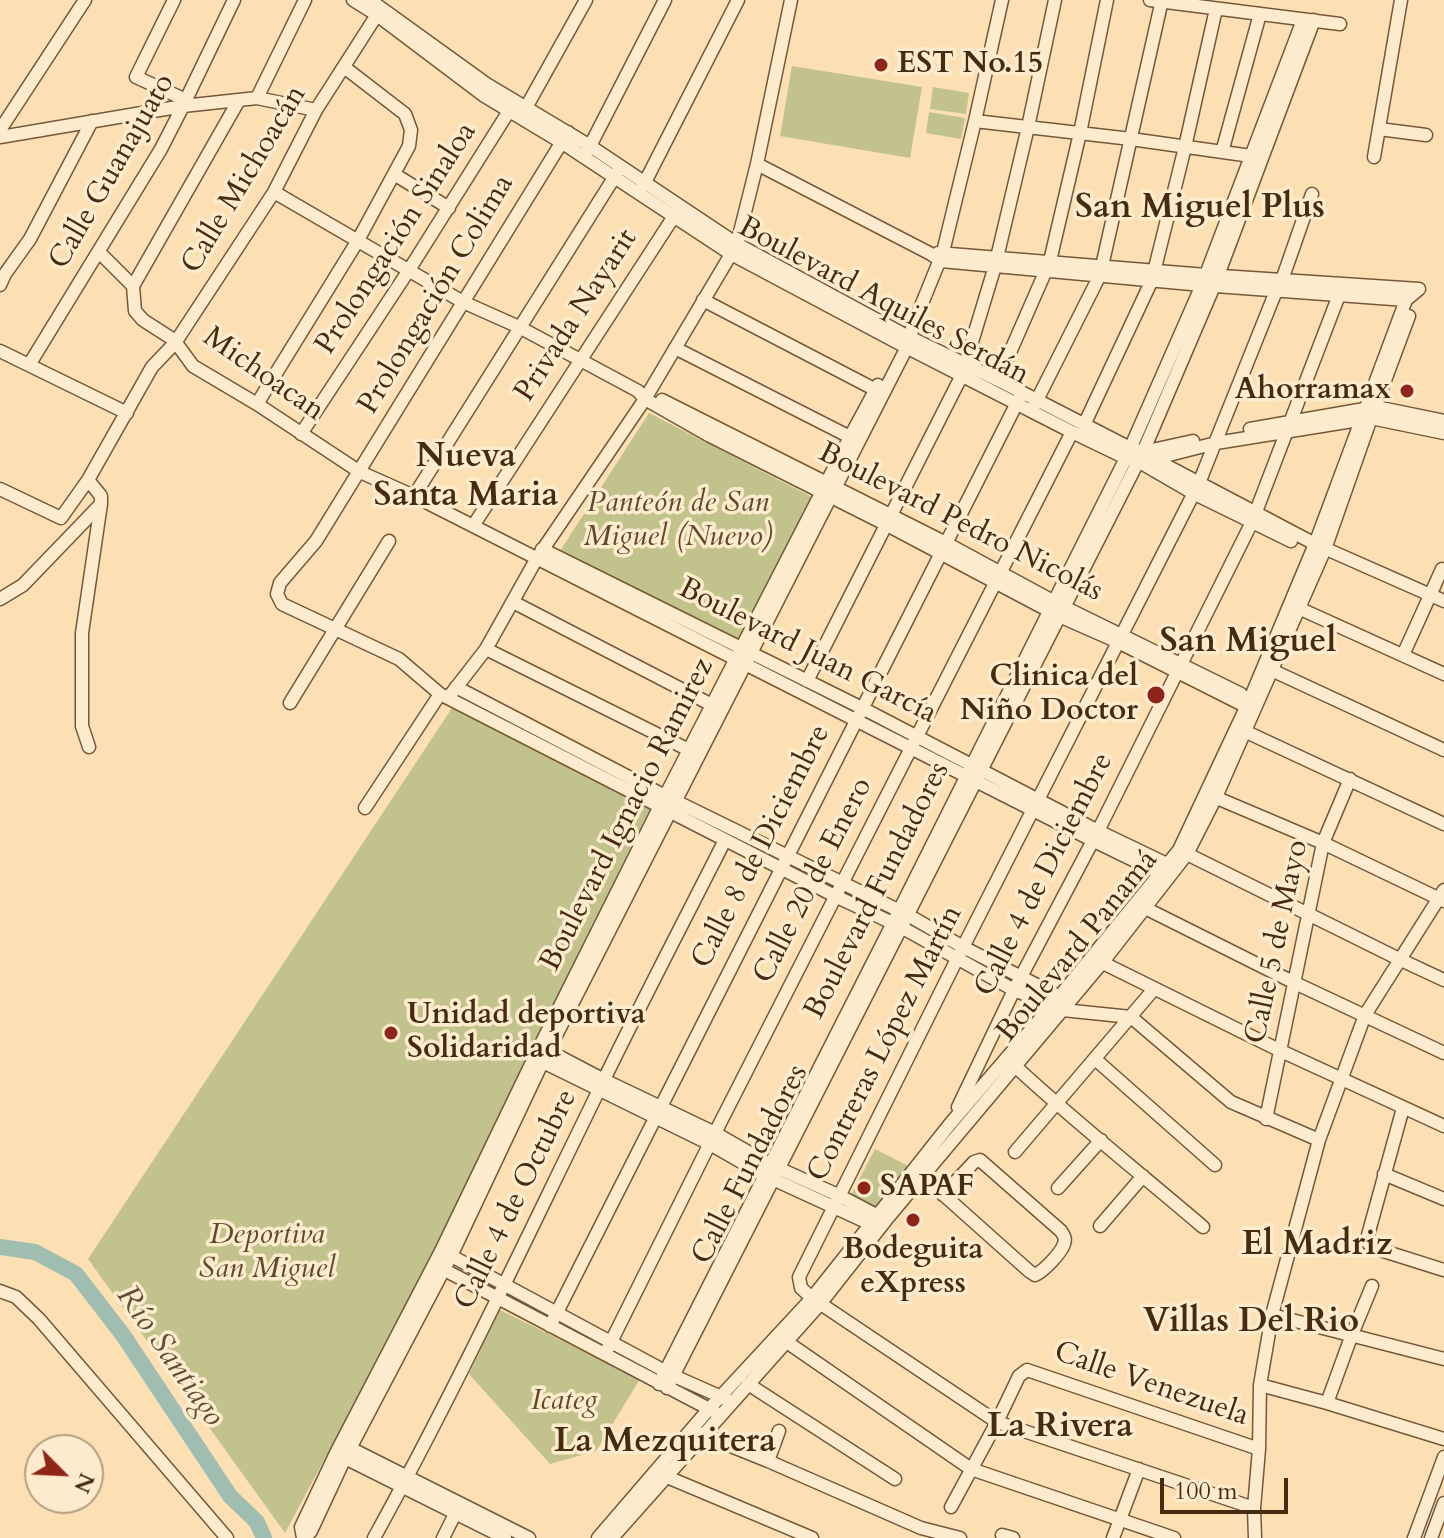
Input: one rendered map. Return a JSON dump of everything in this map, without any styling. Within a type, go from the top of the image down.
[{"type":"street","points":[[0,130],[85,0]]},
{"type":"street","points":[[174,0],[136,77],[185,103]]},
{"type":"street","name":"Calle Guanajuato","points":[[29,365],[161,149],[234,0]]},
{"type":"street","points":[[257,98],[305,0]]},
{"type":"street","name":"Boulevard Aquiles Serdán","points":[[353,0],[378,6],[519,111],[587,151],[734,249],[1254,518],[1319,550],[1444,601]]},
{"type":"street","name":"Prolongación Sinaloa","points":[[301,434],[449,208],[519,111],[586,0]]},
{"type":"street","points":[[587,151],[665,0]]},
{"type":"street","points":[[642,187],[738,0]]},
{"type":"street","points":[[365,808],[448,693],[486,649],[539,553],[675,348],[734,249],[757,164],[791,0]]},
{"type":"street","points":[[907,338],[938,256],[975,121],[1002,0]]},
{"type":"street","points":[[807,681],[963,370],[996,261],[1055,0]]},
{"type":"street","points":[[998,380],[1048,266],[1080,133],[1107,0]]},
{"type":"street","points":[[1374,157],[1401,0]]},
{"type":"street","points":[[1034,405],[1101,270],[1158,1],[1340,24]]},
{"type":"street","name":"Calle Michoacán","points":[[0,489],[61,518],[88,480],[152,367],[175,343],[274,192],[316,110],[378,6]]},
{"type":"street","name":"Calle 20 de Enero","points":[[605,1354],[835,896],[1078,429],[1154,275],[1216,9]]},
{"type":"street","points":[[1222,152],[1260,14]]},
{"type":"street","points":[[1057,608],[1138,456],[1210,281],[1309,20]]},
{"type":"street","points":[[257,404],[357,242],[409,146],[411,130],[405,114],[344,67]]},
{"type":"street","points":[[0,137],[185,103],[257,98],[316,110]]},
{"type":"street","points":[[175,343],[135,311],[133,286],[239,100]]},
{"type":"street","name":"Calle Guanajuato","points":[[0,285],[30,239],[92,121]]},
{"type":"street","points":[[975,121],[1257,157]]},
{"type":"street","points":[[1379,129],[1426,135]]},
{"type":"street","name":"Prolongación Colima","points":[[335,629],[282,604],[277,594],[280,583],[316,541],[565,137]]},
{"type":"street","points":[[757,164],[938,256],[1210,281],[1419,289]]},
{"type":"street","points":[[414,496],[618,172]]},
{"type":"street","points":[[394,174],[449,208]]},
{"type":"street","name":"Boulevard Pedro Nicolás","points":[[274,192],[463,302],[519,327],[644,394],[710,436],[889,520],[1252,705]]},
{"type":"street","name":"Contreras López Martín","points":[[816,1301],[801,1288],[799,1277],[1196,488],[1279,285],[1312,194]]},
{"type":"street","name":"Privada Nayarit","points":[[473,526],[677,211]]},
{"type":"street","points":[[99,252],[133,286]]},
{"type":"street","points":[[1279,285],[1339,295],[1406,300],[1419,289]]},
{"type":"street","name":"Boulevard Panamá","points":[[1368,413],[1419,289]]},
{"type":"street","name":"Calle 4 de Diciembre","points":[[950,1124],[1014,990],[1095,836],[1254,518],[1339,295]]},
{"type":"street","points":[[703,300],[876,390]]},
{"type":"street","name":"Boulevard Panamá","points":[[604,1537],[783,1339],[919,1173],[1015,1066],[1183,852],[1212,795],[1319,550],[1406,300]]},
{"type":"street","name":"Boulevard Ignacio Ramirez","points":[[828,490],[850,437],[907,338]]},
{"type":"street","name":"Boulevard Ignacio Ramirez","points":[[304,1538],[311,1531],[343,1451],[439,1267],[542,1054],[907,338]]},
{"type":"street","name":"Michoacan","points":[[175,343],[193,366],[360,472],[473,526],[539,553]]},
{"type":"street","points":[[675,348],[850,437]]},
{"type":"street","points":[[0,351],[127,413]]},
{"type":"street","name":"Boulevard Aquiles Serdán","points":[[963,370],[998,380],[1019,398]]},
{"type":"street","name":"Calle 8 de Diciembre","points":[[550,1326],[1019,398]]},
{"type":"street","points":[[1138,456],[1368,413],[1444,421]]},
{"type":"street","points":[[1368,413],[1444,433]]},
{"type":"street","points":[[88,480],[101,496],[82,633],[82,726],[89,747]]},
{"type":"street","points":[[0,599],[23,585],[101,504]]},
{"type":"street","points":[[290,703],[389,541]]},
{"type":"street","name":"Boulevard Juan García","points":[[539,553],[1095,836],[1168,870]]},
{"type":"street","points":[[1403,655],[1442,569]]},
{"type":"street","points":[[513,602],[712,705]]},
{"type":"street","points":[[1295,606],[1444,674]]},
{"type":"street","name":"Calle Fundadores","points":[[663,1386],[1057,608]]},
{"type":"street","points":[[335,629],[399,659],[448,693],[465,694],[668,804],[784,861],[835,896],[900,919]]},
{"type":"street","points":[[486,649],[689,750]]},
{"type":"street","name":"Boulevard Ignacio Ramirez","points":[[668,804],[689,750],[712,705],[744,656]]},
{"type":"street","name":"Boulevard Juan García","points":[[744,656],[807,681],[859,714]]},
{"type":"street","points":[[1268,668],[1444,750]]},
{"type":"street","points":[[1241,730],[1444,824]]},
{"type":"street","name":"Calle 5 de Mayo","points":[[1266,1119],[1323,843],[1350,779]]},
{"type":"street","points":[[1212,795],[1442,897],[1365,1015],[1319,1140],[1272,1315],[1260,1385],[1255,1538]]},
{"type":"street","points":[[668,804],[725,840],[843,883],[960,953],[1014,990],[1064,1005],[1131,1017],[1231,1102],[1319,1140]]},
{"type":"street","name":"Calle 4 de Octubre","points":[[374,1538],[499,1298],[601,1085],[725,840]]},
{"type":"street","points":[[1183,852],[1444,980]]},
{"type":"street","points":[[1141,906],[1444,1053]]},
{"type":"street","points":[[960,953],[1021,977],[1064,1005]]},
{"type":"street","points":[[1097,960],[1281,1051],[1444,1126]]},
{"type":"street","points":[[1015,1152],[1154,989]]},
{"type":"street","name":"Boulevard Panamá","points":[[919,1173],[950,1124],[1064,1005]]},
{"type":"street","points":[[542,1054],[771,1172],[879,1222]]},
{"type":"street","points":[[1095,1059],[1215,1165]]},
{"type":"street","points":[[1015,1066],[1056,1105],[1203,1227]]},
{"type":"street","points":[[1403,1108],[1368,1243],[1374,1248],[1444,1270]]},
{"type":"street","points":[[1058,1188],[1101,1140]]},
{"type":"street","points":[[919,1173],[943,1195],[1029,1271],[1035,1275],[1043,1271],[1064,1245],[1061,1231],[980,1160],[974,1162],[943,1195]]},
{"type":"street","points":[[1384,1174],[1444,1199]]},
{"type":"street","points":[[1100,1226],[1143,1176]]},
{"type":"street","points":[[446,1253],[670,1373],[726,1399]]},
{"type":"street","points":[[439,1267],[715,1412]]},
{"type":"street","points":[[1327,1403],[1372,1286]]},
{"type":"street","points":[[0,1291],[16,1297],[39,1319],[227,1538]]},
{"type":"street","points":[[816,1301],[997,1422],[1254,1508]]},
{"type":"street","points":[[1272,1315],[1444,1359]]},
{"type":"street","points":[[783,1339],[971,1469],[1174,1538]]},
{"type":"street","name":"Boulevard Panamá","points":[[726,1399],[748,1384],[783,1339]]},
{"type":"street","name":"Calle Venezuela","points":[[997,1422],[1019,1376],[1027,1370],[1259,1449]]},
{"type":"street","points":[[748,1384],[895,1479]]},
{"type":"street","points":[[1260,1385],[1444,1439]]},
{"type":"street","points":[[951,1507],[997,1422]]},
{"type":"street","points":[[768,1461],[779,1431]]},
{"type":"street","points":[[696,1432],[768,1461],[919,1533],[960,1538]]},
{"type":"street","points":[[343,1451],[457,1508],[529,1538]]},
{"type":"street","points":[[1414,1538],[1444,1457]]},
{"type":"street","points":[[1113,1538],[1139,1469]]},
{"type":"street","points":[[661,1474],[812,1538]]},
{"type":"street","points":[[1431,1538],[1444,1503]]},
{"type":"street","points":[[443,1538],[457,1508]]},
{"type":"street","points":[[457,1508],[505,1538]]},
{"type":"green space","points":[[792,66],[922,87],[910,158],[780,136]]},
{"type":"green space","points":[[933,87],[969,93],[966,114],[930,109]]},
{"type":"green space","points":[[929,112],[965,118],[961,139],[926,133]]},
{"type":"green space","name":"Panteón de San Miguel (Nuevo)","points":[[649,413],[814,498],[741,645],[558,554]]},
{"type":"green space","name":"Unidad deportiva Solidaridad","points":[[454,705],[658,807],[430,1262],[285,1533],[88,1259]]},
{"type":"green space","points":[[875,1149],[912,1168],[878,1210],[850,1197]]},
{"type":"green space","name":"Icateg","points":[[500,1310],[640,1379],[596,1451],[550,1464],[469,1374]]},
{"type":"waterway","name":"Río Santiago","points":[[0,1247],[35,1252],[76,1274],[123,1335],[230,1496],[257,1522],[264,1538]]},
{"type":"place","name":"EST No.15","points":[[881,65]]},
{"type":"place","name":"Ahorramax","points":[[1407,391]]},
{"type":"place","name":"Clinica del Niño Doctor","points":[[1156,695]]},
{"type":"place","name":"Unidad deportiva Solidaridad","points":[[391,1033]]},
{"type":"place","name":"SAPAF","points":[[864,1188]]},
{"type":"place","name":"Bodeguita eXpress","points":[[913,1220]]},
{"type":"district","name":"San Miguel Plus","points":[[1200,209]]},
{"type":"district","name":"Nueva Santa Maria","points":[[466,478]]},
{"type":"district","name":"San Miguel","points":[[1248,643]]},
{"type":"district","name":"El Madriz","points":[[1317,1246]]},
{"type":"district","name":"Villas Del Rio","points":[[1251,1323]]},
{"type":"district","name":"La Rivera","points":[[1060,1428]]},
{"type":"district","name":"La Mezquitera","points":[[665,1443]]},
{"type":"park label","name":"Deportiva San Miguel","points":[[267,1253]]}]
